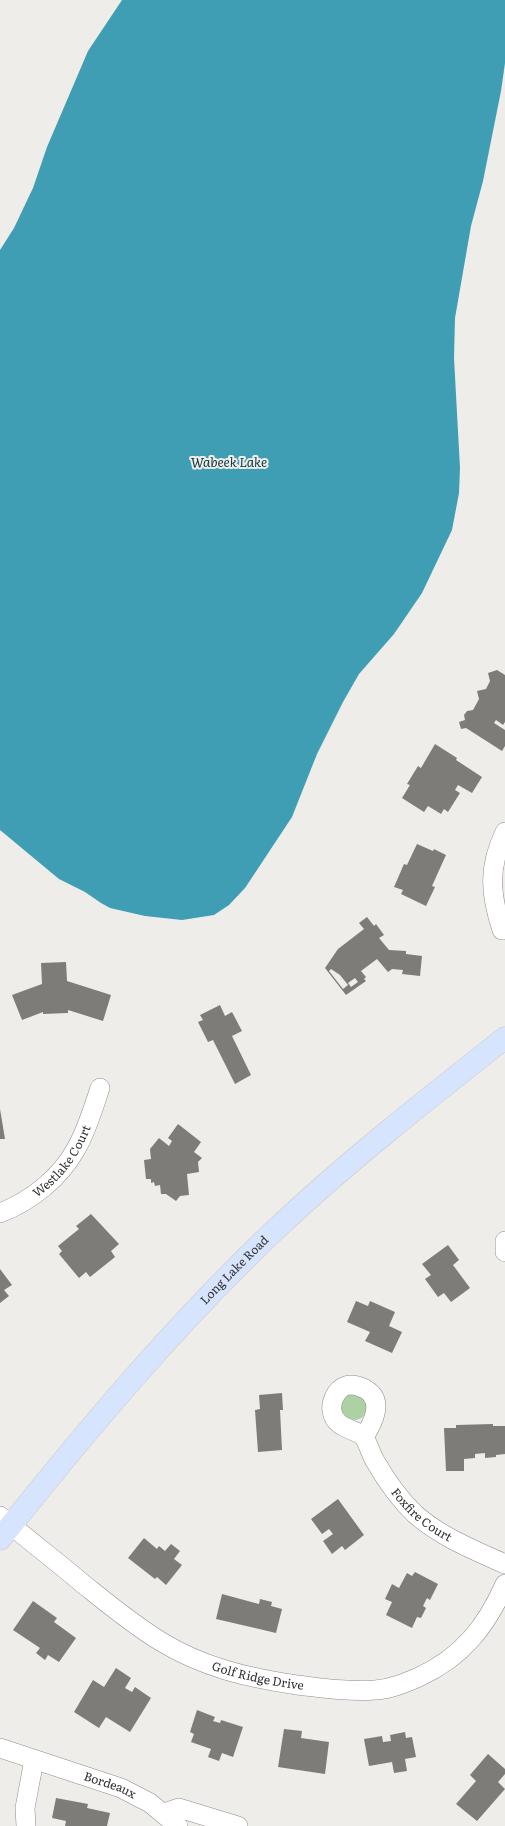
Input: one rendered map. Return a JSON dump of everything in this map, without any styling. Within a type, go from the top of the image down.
[{"type":"main road","name":"Long Lake Road","points":[[4,1527],[128,1384],[224,1280],[335,1175],[397,1123],[505,1038]]},
{"type":"street","points":[[502,930],[495,909],[492,893],[496,853],[505,832]]},
{"type":"street","name":"Westlake Court","points":[[0,1213],[13,1208],[41,1190],[62,1169],[76,1150],[100,1088]]},
{"type":"street","points":[[505,1241],[505,1252]]},
{"type":"street","name":"Foxfire Court","points":[[364,1437],[384,1477],[415,1513],[435,1530],[458,1543],[505,1564]]},
{"type":"street","name":"Golf Ridge Drive","points":[[4,1527],[139,1627],[183,1654],[223,1670],[255,1679],[333,1689],[357,1691],[391,1688],[432,1671],[451,1659],[477,1634],[490,1615],[505,1584]]},
{"type":"street","name":"Bordeaux","points":[[0,1748],[121,1788],[150,1803],[178,1826]]},
{"type":"street","points":[[26,1826],[25,1808],[34,1760]]},
{"type":"street","points":[[164,1813],[179,1808],[238,1826]]},
{"type":"green space","points":[[354,1394],[363,1398],[367,1407],[363,1416],[354,1420],[345,1416],[341,1407],[345,1398]]},
{"type":"water","name":"Wabeek Lake","points":[[122,0],[505,0],[505,63],[501,91],[483,181],[471,226],[455,318],[454,358],[460,468],[459,493],[452,530],[422,593],[394,634],[359,674],[317,754],[292,817],[245,888],[229,905],[214,915],[182,920],[145,916],[110,908],[85,892],[59,879],[0,830],[0,250],[14,228],[33,188],[47,147],[88,51]]},
{"type":"building","points":[[497,670],[505,675],[505,722],[503,725],[496,720],[494,723],[505,730],[505,746],[502,751],[466,728],[461,729],[459,722],[465,720],[464,715],[467,711],[473,710],[479,699],[477,691],[486,689],[490,681],[488,673]]},
{"type":"building","points":[[435,744],[482,777],[472,793],[458,785],[455,790],[460,793],[448,812],[444,809],[441,814],[428,806],[424,812],[402,798],[410,785],[407,784],[418,766],[421,768]]},
{"type":"building","points":[[417,844],[433,851],[434,849],[446,855],[432,886],[435,887],[426,906],[401,894],[403,890],[394,887],[404,864],[407,865]]},
{"type":"building","points":[[367,917],[374,926],[376,924],[384,935],[379,938],[389,950],[406,951],[406,954],[422,956],[420,976],[402,974],[403,970],[392,969],[388,972],[377,959],[361,971],[366,977],[364,979],[366,981],[346,995],[325,968],[338,949],[364,929],[359,923]],"holes":[[[331,969],[340,975],[348,985],[343,989],[329,971]],[[355,978],[358,982],[351,987],[348,983]]]},
{"type":"building","points":[[66,962],[67,981],[111,995],[103,1021],[68,1010],[68,1013],[43,1014],[43,1012],[22,1020],[12,995],[42,984],[41,963]]},
{"type":"building","points":[[220,1005],[225,1016],[232,1012],[242,1031],[232,1036],[251,1075],[235,1084],[213,1040],[208,1042],[198,1022],[203,1020],[200,1015]]},
{"type":"building","points":[[0,1109],[5,1139],[0,1139]]},
{"type":"building","points":[[178,1124],[201,1142],[194,1152],[202,1158],[198,1162],[199,1172],[187,1174],[189,1195],[180,1196],[176,1201],[166,1194],[161,1194],[160,1185],[155,1186],[154,1182],[151,1183],[151,1179],[146,1179],[144,1160],[151,1159],[150,1149],[159,1138],[169,1146],[172,1141],[168,1138]]},
{"type":"building","points":[[91,1214],[119,1244],[111,1251],[115,1257],[90,1277],[86,1272],[79,1278],[59,1254],[62,1251],[58,1246],[79,1229],[76,1226]]},
{"type":"building","points":[[448,1245],[459,1260],[453,1265],[470,1288],[451,1302],[444,1293],[438,1297],[425,1279],[431,1275],[422,1264]]},
{"type":"building","points":[[0,1269],[12,1285],[4,1290],[9,1296],[0,1303]]},
{"type":"building","points":[[356,1301],[368,1306],[370,1301],[395,1312],[389,1326],[402,1332],[392,1353],[365,1341],[370,1332],[347,1322]]},
{"type":"building","points":[[282,1393],[283,1410],[280,1410],[282,1450],[258,1452],[255,1410],[260,1409],[259,1395]]},
{"type":"building","points":[[493,1424],[493,1426],[505,1426],[505,1454],[485,1458],[485,1453],[475,1454],[475,1458],[464,1459],[464,1471],[446,1471],[444,1428],[456,1428],[456,1425]]},
{"type":"building","points":[[338,1499],[364,1535],[345,1550],[342,1546],[332,1554],[323,1541],[333,1534],[329,1529],[322,1534],[311,1519]]},
{"type":"building","points":[[144,1538],[157,1549],[159,1546],[165,1551],[171,1544],[180,1551],[174,1559],[182,1565],[166,1585],[157,1577],[155,1579],[128,1558]]},
{"type":"building","points":[[415,1572],[438,1584],[430,1600],[427,1598],[423,1606],[426,1608],[421,1618],[417,1617],[412,1628],[386,1615],[392,1602],[385,1599],[392,1584],[399,1588],[407,1573],[412,1576]]},
{"type":"building","points":[[222,1594],[259,1604],[260,1599],[272,1602],[271,1606],[282,1609],[276,1633],[216,1619]]},
{"type":"building","points":[[33,1601],[57,1618],[54,1622],[76,1638],[59,1662],[48,1655],[45,1660],[36,1653],[40,1648],[13,1630]]},
{"type":"building","points":[[116,1668],[131,1678],[125,1688],[132,1692],[135,1687],[151,1698],[130,1732],[106,1717],[99,1728],[74,1712],[93,1680],[104,1687]]},
{"type":"building","points":[[197,1710],[215,1717],[213,1721],[220,1723],[221,1720],[243,1727],[233,1757],[222,1753],[219,1761],[208,1757],[211,1749],[191,1742],[194,1734],[190,1732]]},
{"type":"building","points":[[284,1729],[302,1731],[301,1738],[329,1742],[325,1774],[278,1767]]},
{"type":"building","points":[[405,1732],[406,1738],[412,1737],[416,1757],[405,1759],[407,1771],[394,1773],[392,1762],[369,1766],[364,1739],[382,1736],[383,1742],[391,1741],[390,1735]]},
{"type":"building","points":[[488,1754],[505,1769],[505,1774],[498,1782],[505,1789],[477,1821],[456,1804],[476,1781],[470,1775]]},
{"type":"building","points":[[56,1798],[88,1804],[87,1808],[110,1813],[107,1826],[65,1826],[66,1821],[52,1818]]}]
